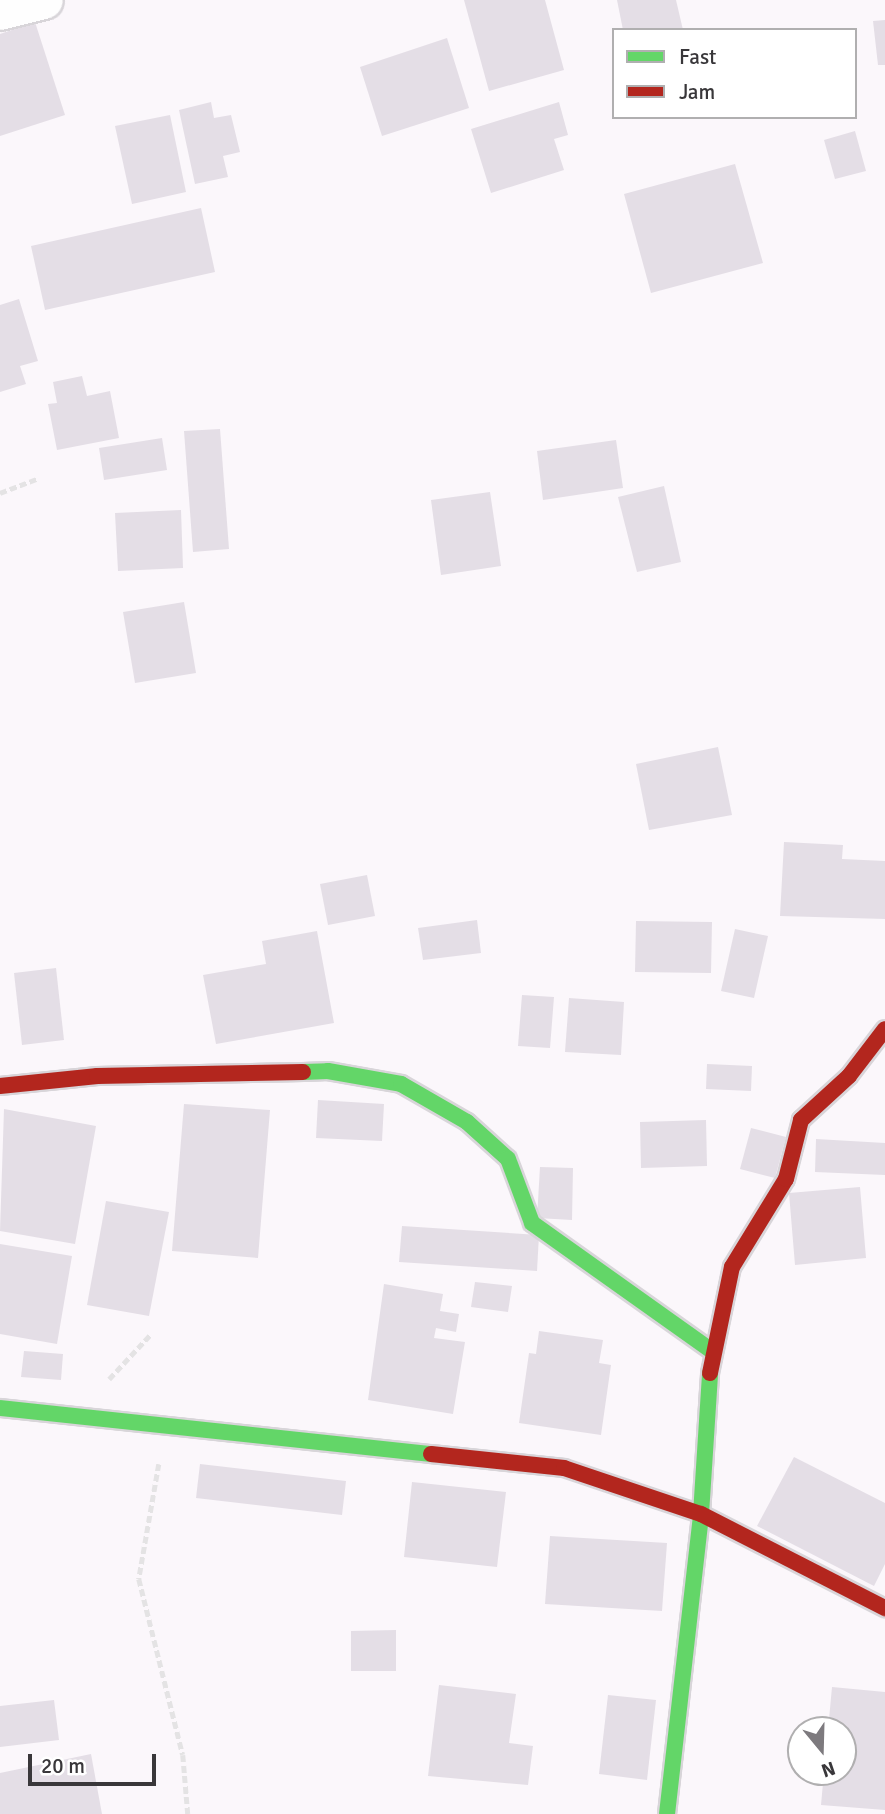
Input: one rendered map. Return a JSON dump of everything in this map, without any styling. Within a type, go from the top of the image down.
[{"type":"street","points":[[0,11],[44,0]]},
{"type":"street","points":[[667,1814],[701,1514],[712,1351],[732,1267],[786,1180],[801,1120],[849,1076],[885,1029]]},
{"type":"street","points":[[0,1086],[97,1076],[328,1072],[401,1084],[467,1122],[508,1159],[532,1223],[712,1351]]},
{"type":"street","points":[[0,1408],[565,1468],[701,1514],[885,1608]]},
{"type":"path","points":[[0,494],[36,479]]},
{"type":"path","points":[[165,1425],[139,1579],[183,1755],[188,1814]]},
{"type":"building","points":[[464,0],[545,0],[564,70],[489,91]]},
{"type":"building","points":[[617,0],[676,0],[683,28],[623,28]]},
{"type":"building","points":[[885,20],[885,65],[878,65],[873,21]]},
{"type":"building","points":[[35,22],[65,115],[0,136],[0,34]]},
{"type":"building","points":[[447,38],[469,108],[382,136],[360,67]]},
{"type":"building","points":[[211,102],[214,118],[231,115],[240,152],[223,156],[228,177],[195,184],[179,110]]},
{"type":"building","points":[[559,102],[568,135],[554,139],[564,170],[491,193],[471,129]]},
{"type":"building","points":[[170,115],[186,192],[132,204],[115,126]]},
{"type":"building","points":[[855,131],[866,171],[835,179],[824,140]]},
{"type":"building","points":[[735,164],[763,263],[651,293],[624,194]]},
{"type":"building","points":[[201,208],[215,272],[45,310],[31,246]]},
{"type":"building","points":[[19,299],[38,361],[20,366],[26,384],[0,392],[0,305]]},
{"type":"building","points":[[82,376],[87,396],[110,391],[119,438],[57,450],[48,404],[57,403],[53,382]]},
{"type":"building","points":[[220,429],[229,549],[193,552],[184,431]]},
{"type":"building","points":[[162,438],[167,470],[104,480],[99,448]]},
{"type":"building","points":[[616,440],[623,488],[543,500],[537,451]]},
{"type":"building","points":[[664,486],[681,562],[637,572],[618,497]]},
{"type":"building","points":[[490,492],[501,566],[441,575],[431,500]]},
{"type":"building","points":[[181,510],[183,568],[118,571],[115,513]]},
{"type":"building","points":[[184,602],[196,673],[135,683],[123,612]]},
{"type":"building","points":[[718,747],[732,815],[649,830],[636,764]]},
{"type":"building","points":[[784,842],[843,845],[842,859],[885,861],[885,919],[780,916]]},
{"type":"building","points":[[367,875],[375,916],[328,925],[320,884]]},
{"type":"building","points":[[477,920],[481,953],[423,960],[418,928]]},
{"type":"building","points":[[636,921],[712,922],[711,973],[635,972]]},
{"type":"building","points":[[735,929],[768,936],[754,998],[721,991]]},
{"type":"building","points":[[317,931],[334,1023],[216,1044],[203,975],[266,964],[262,941]]},
{"type":"building","points":[[56,968],[64,1040],[22,1045],[14,973]]},
{"type":"building","points":[[522,995],[554,997],[550,1048],[518,1046]]},
{"type":"building","points":[[569,998],[624,1002],[621,1055],[565,1052]]},
{"type":"building","points":[[707,1064],[752,1066],[751,1091],[706,1089]]},
{"type":"building","points":[[318,1100],[384,1104],[382,1141],[316,1138]]},
{"type":"building","points":[[184,1104],[270,1110],[258,1258],[172,1251]]},
{"type":"building","points":[[4,1109],[96,1126],[75,1244],[0,1231]]},
{"type":"building","points":[[706,1120],[707,1166],[641,1168],[640,1122]]},
{"type":"building","points":[[751,1128],[786,1137],[775,1178],[740,1169]]},
{"type":"building","points":[[816,1139],[885,1143],[885,1175],[815,1172]]},
{"type":"building","points":[[540,1167],[573,1168],[572,1220],[537,1218]]},
{"type":"building","points":[[860,1187],[866,1258],[795,1265],[789,1193]]},
{"type":"building","points":[[106,1201],[169,1212],[149,1316],[87,1305]]},
{"type":"building","points":[[402,1226],[539,1235],[537,1271],[399,1262]]},
{"type":"building","points":[[0,1244],[72,1256],[57,1344],[0,1334]]},
{"type":"building","points":[[475,1282],[512,1286],[508,1312],[471,1307]]},
{"type":"building","points":[[384,1284],[443,1294],[440,1311],[459,1314],[456,1332],[436,1328],[434,1338],[465,1342],[453,1414],[368,1400]]},
{"type":"building","points":[[539,1331],[603,1340],[599,1363],[611,1365],[601,1435],[519,1423],[529,1353],[536,1354]]},
{"type":"building","points":[[24,1351],[63,1354],[61,1380],[21,1377]]},
{"type":"building","points":[[794,1457],[885,1503],[885,1564],[874,1586],[757,1526]]},
{"type":"building","points":[[200,1464],[346,1481],[342,1515],[196,1498]]},
{"type":"building","points":[[412,1482],[506,1492],[497,1567],[404,1557]]},
{"type":"building","points":[[550,1536],[667,1543],[662,1611],[545,1604]]},
{"type":"building","points":[[396,1630],[396,1671],[351,1671],[351,1631]]},
{"type":"building","points":[[439,1685],[516,1694],[509,1743],[533,1746],[528,1785],[428,1776]]},
{"type":"building","points":[[832,1687],[885,1692],[885,1810],[821,1805],[823,1786],[857,1786],[857,1716],[829,1716]]},
{"type":"building","points":[[608,1695],[656,1700],[647,1780],[599,1774]]},
{"type":"building","points":[[54,1700],[59,1740],[0,1747],[0,1706]]},
{"type":"building","points":[[91,1754],[102,1814],[0,1814],[0,1773]]},
{"type":"traffic: fast","points":[[303,1072],[328,1071],[401,1084],[467,1122],[508,1159],[532,1223],[712,1351]]},
{"type":"traffic: fast","points":[[667,1814],[701,1514],[710,1373]]},
{"type":"traffic: fast","points":[[0,1408],[431,1454]]},
{"type":"traffic: jam","points":[[710,1373],[732,1267],[786,1179],[801,1120],[849,1076],[885,1029]]},
{"type":"traffic: jam","points":[[0,1086],[97,1076],[303,1072]]},
{"type":"traffic: jam","points":[[431,1454],[564,1468],[701,1514],[885,1608]]}]
